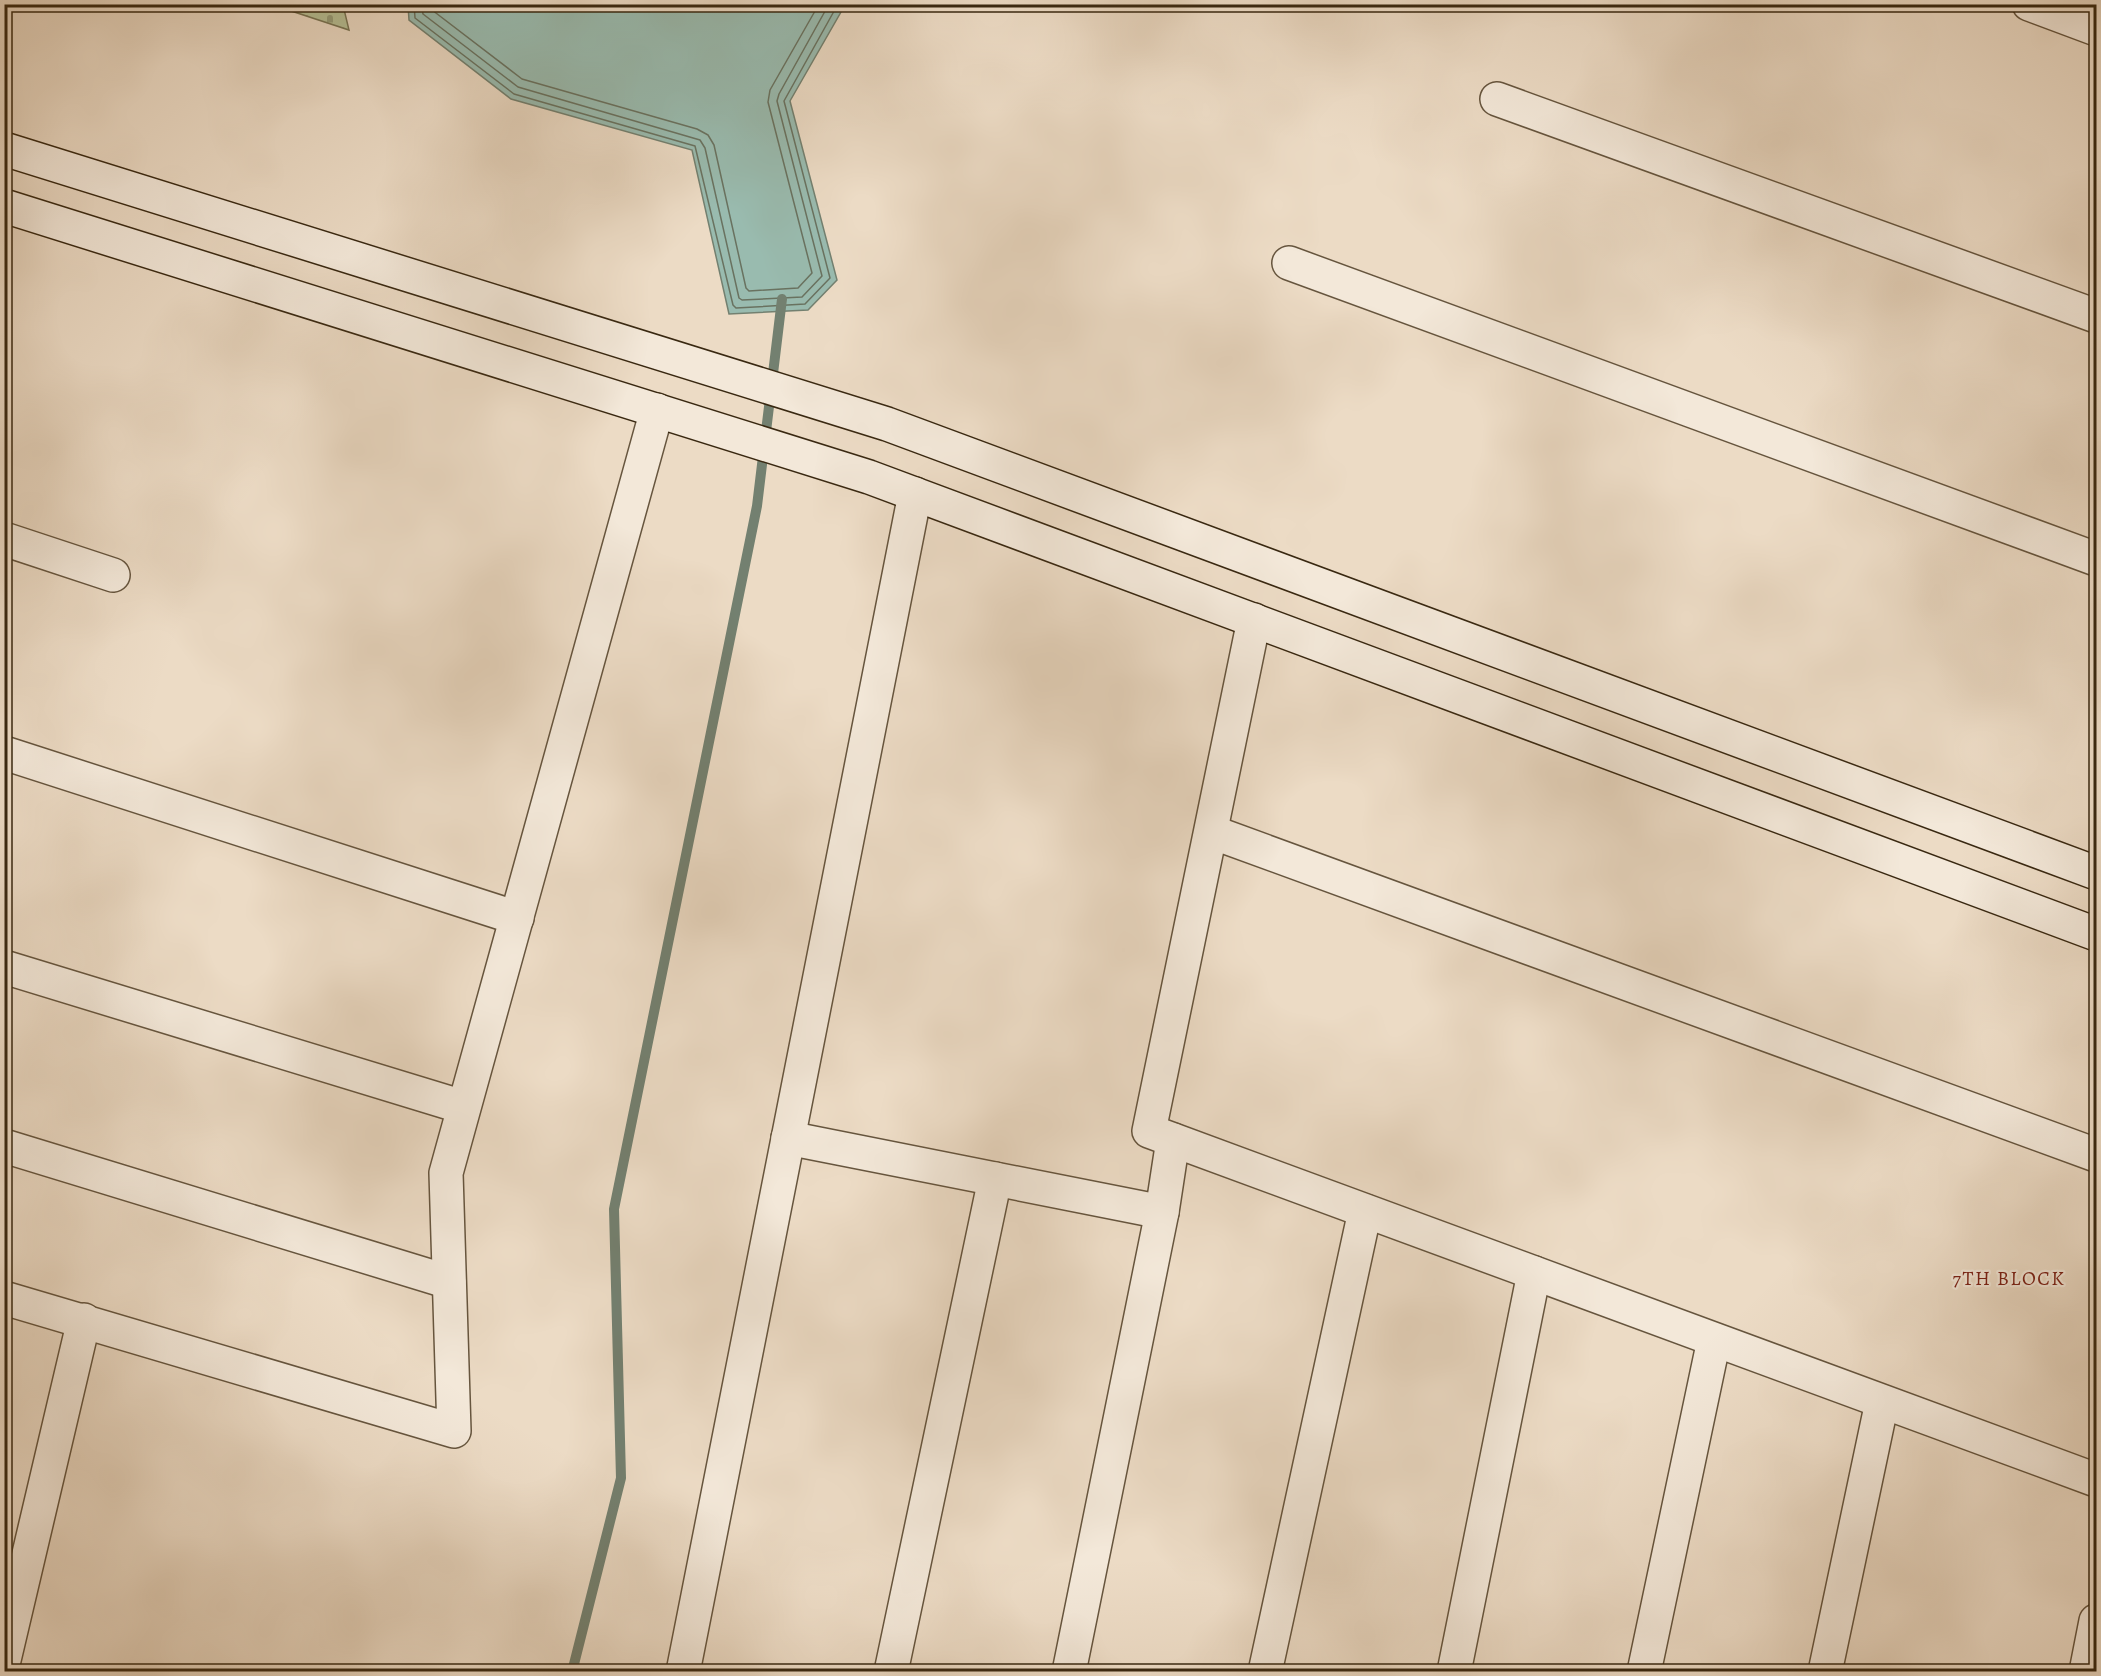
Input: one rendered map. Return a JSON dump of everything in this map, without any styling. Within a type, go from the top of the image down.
[{"type":"street","points":[[2029,4],[2097,29]]},
{"type":"street","points":[[1497,99],[2097,316]]},
{"type":"street","points":[[4,149],[887,424],[2097,873]]},
{"type":"street","points":[[4,207],[869,477],[2097,934]]},
{"type":"street","points":[[1289,263],[2097,559]]},
{"type":"street","points":[[4,1298],[454,1431],[446,1173],[657,410]]},
{"type":"street","points":[[683,1671],[915,494]]},
{"type":"street","points":[[4,539],[113,574]]},
{"type":"street","points":[[1254,620],[1149,1131],[2097,1480]]},
{"type":"street","points":[[4,753],[517,918]]},
{"type":"street","points":[[1212,832],[2097,1155]]},
{"type":"street","points":[[4,967],[463,1107]]},
{"type":"street","points":[[788,1138],[1162,1212]]},
{"type":"street","points":[[1069,1671],[1162,1212],[1173,1140]]},
{"type":"street","points":[[4,1146],[449,1282]]},
{"type":"street","points":[[891,1671],[995,1179]]},
{"type":"street","points":[[1265,1671],[1365,1211]]},
{"type":"street","points":[[1454,1671],[1534,1273]]},
{"type":"street","points":[[4,1660],[84,1320]]},
{"type":"street","points":[[1644,1671],[1714,1340]]},
{"type":"street","points":[[1825,1671],[1882,1402]]},
{"type":"street","points":[[2086,1671],[2097,1621]]},
{"type":"green space","points":[[273,5],[343,5],[349,30]]},
{"type":"water","points":[[408,5],[845,5],[790,101],[837,280],[808,310],[729,314],[692,150],[511,99],[409,20]]},
{"type":"waterway","points":[[572,1672],[621,1478],[614,1209],[757,506],[782,299]]},
{"type":"district","name":"7TH BLOCK","points":[[2009,1278]]}]
